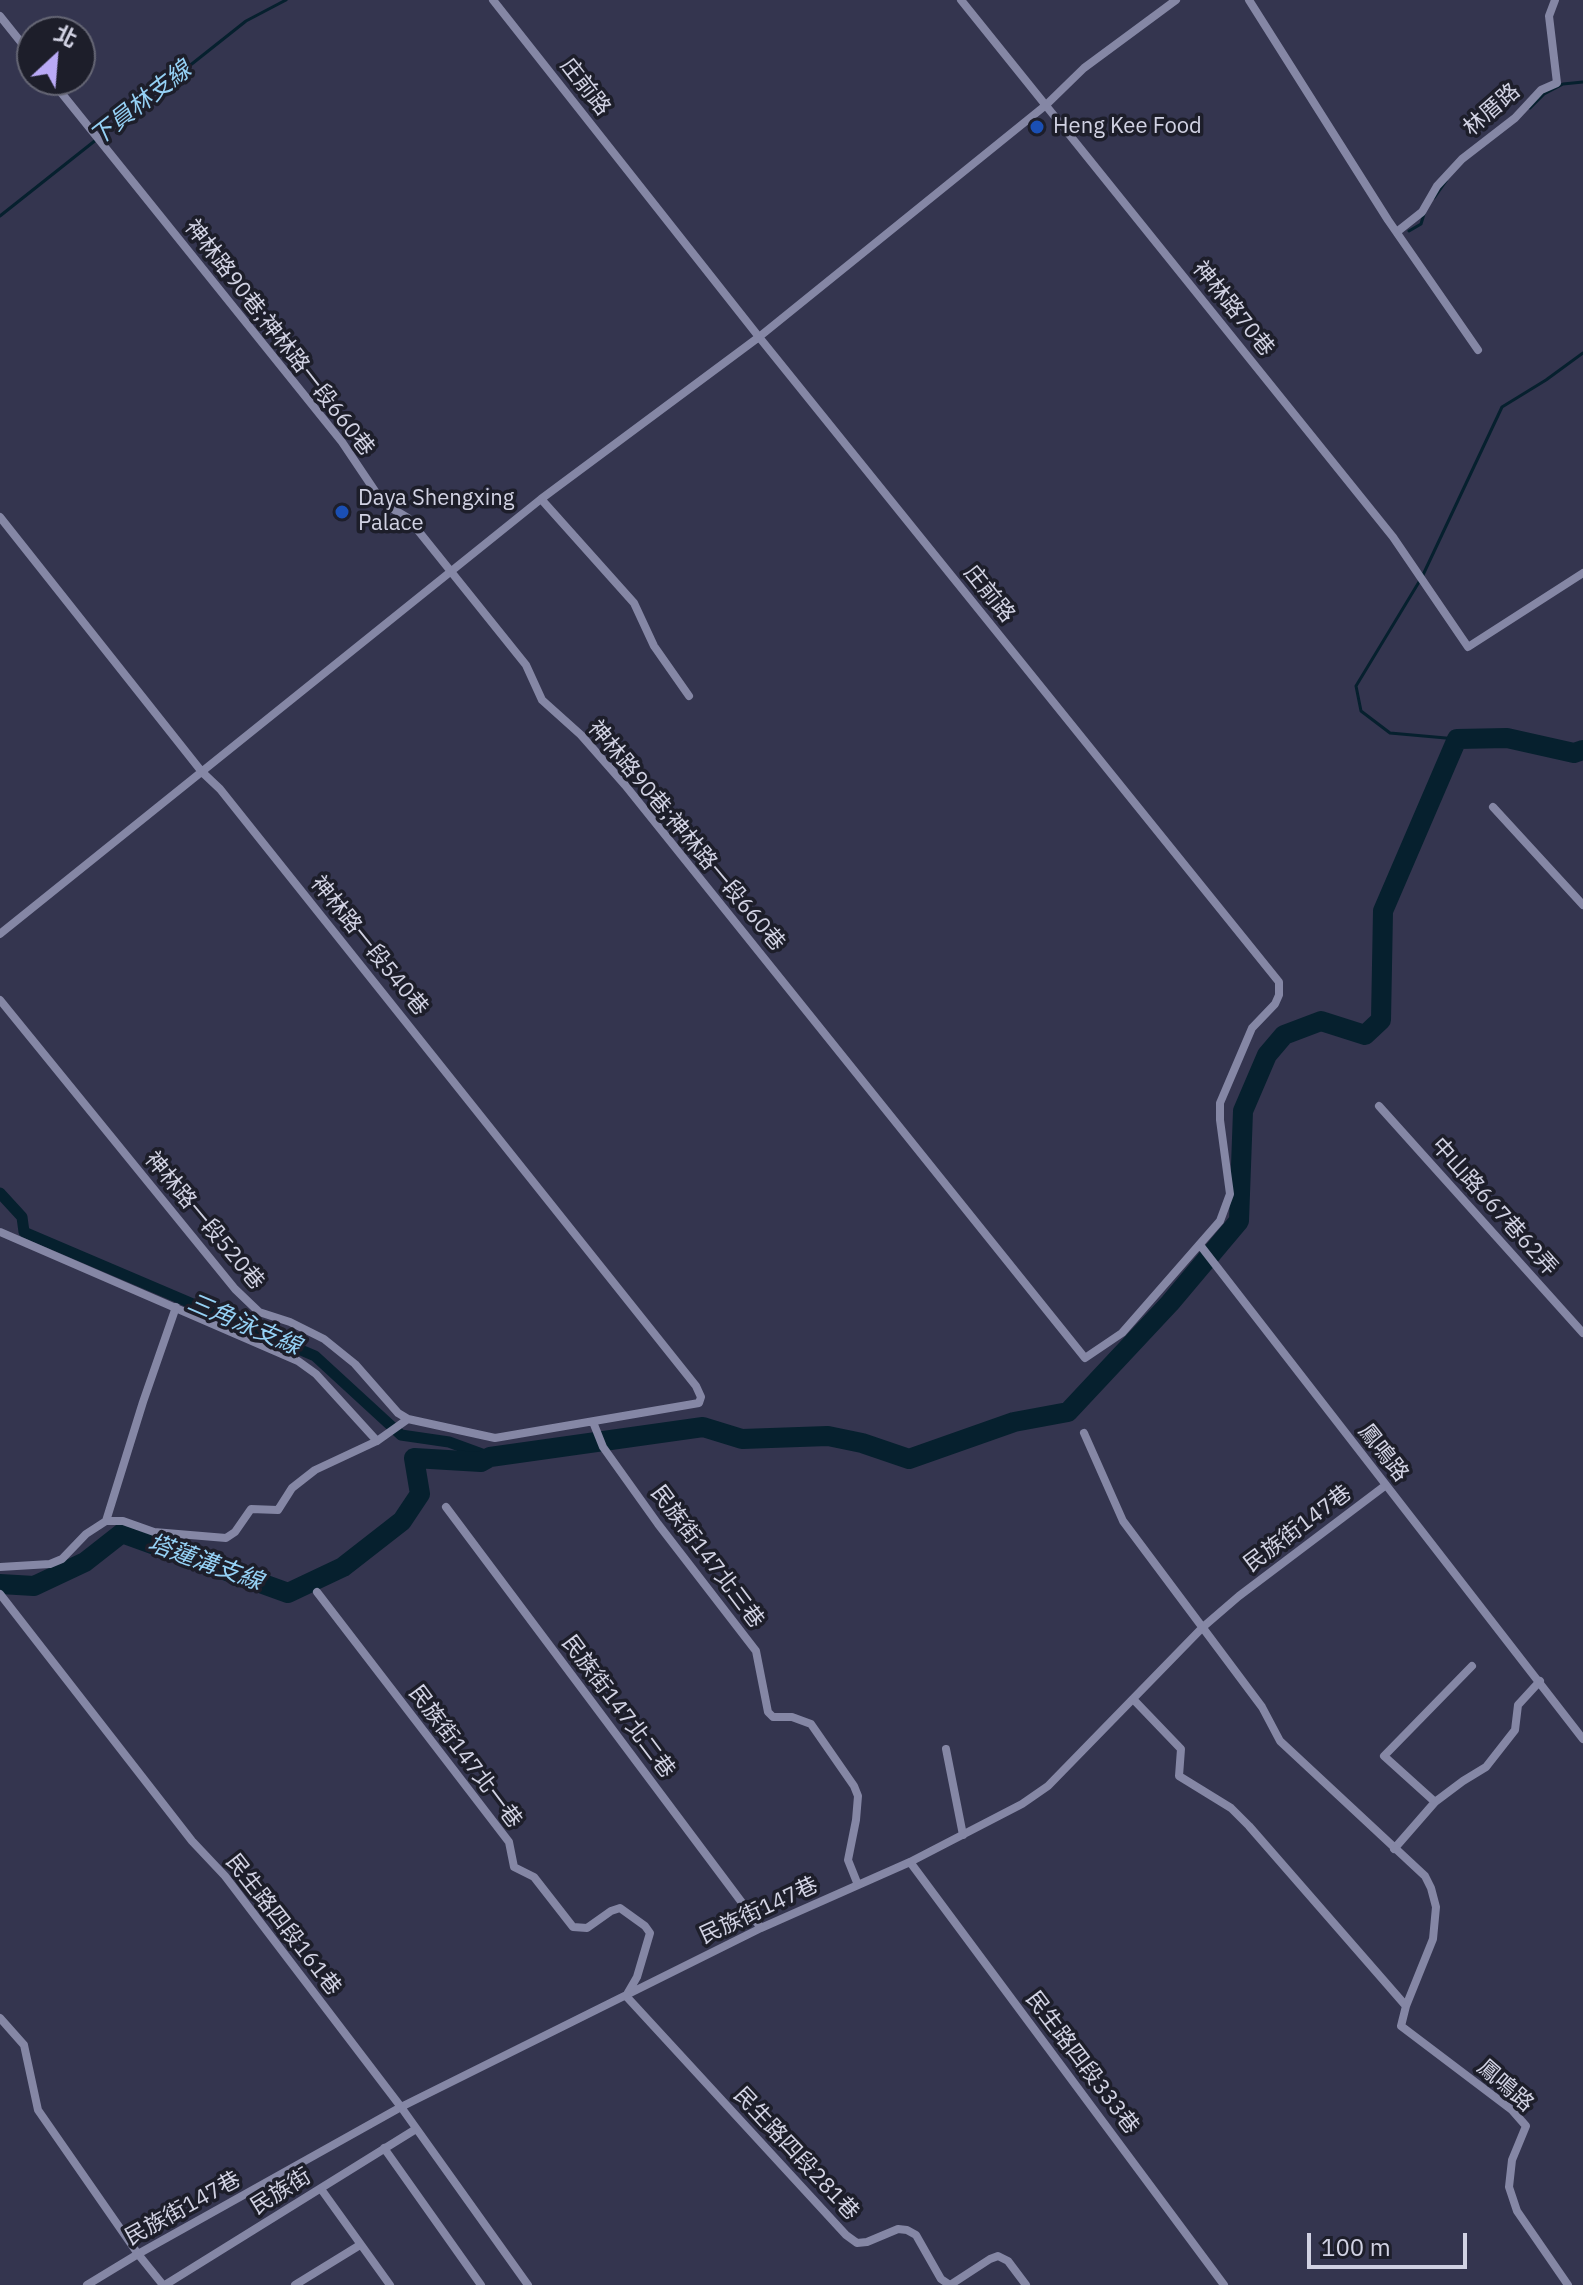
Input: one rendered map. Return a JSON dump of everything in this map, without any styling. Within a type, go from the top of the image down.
[{"type":"street","name":"庄前路","points":[[493,0],[759,337],[1279,982],[1275,1004],[1252,1028],[1220,1103],[1230,1194],[1220,1221],[1122,1333],[1085,1358]]},
{"type":"street","name":"神林路70巷","points":[[961,0],[1393,537],[1468,647],[1583,573]]},
{"type":"street","points":[[0,934],[541,499],[759,337],[1046,105],[1084,68],[1176,0]]},
{"type":"street","points":[[1249,0],[1478,350]]},
{"type":"street","name":"林厝路","points":[[1398,231],[1422,212],[1437,186],[1462,159],[1515,118],[1541,90],[1557,83],[1549,22],[1555,0]]},
{"type":"street","points":[[0,16],[16,36]]},
{"type":"street","name":"神林路90巷;神林路一段660巷","points":[[64,96],[342,442],[383,503],[408,518],[526,665],[542,700],[581,735],[625,785],[1085,1358]]},
{"type":"street","points":[[541,499],[634,603],[654,646],[689,696]]},
{"type":"street","name":"神林路一段540巷","points":[[0,517],[696,1386],[701,1397],[699,1403],[593,1422]]},
{"type":"street","points":[[1493,807],[1583,905]]},
{"type":"street","name":"神林路一段520巷","points":[[0,1000],[235,1289],[259,1312],[290,1322],[324,1339],[355,1364],[398,1413],[408,1419]]},
{"type":"street","name":"中山路667巷62弄","points":[[1379,1106],[1583,1333]]},
{"type":"street","points":[[0,1232],[298,1361],[316,1374],[377,1441]]},
{"type":"street","name":"鳳鳴路","points":[[1200,1245],[1583,1739]]},
{"type":"street","points":[[106,1521],[176,1307]]},
{"type":"street","points":[[0,1567],[50,1564],[62,1559],[86,1534],[106,1521],[123,1521],[154,1532],[226,1538],[235,1532],[251,1509],[278,1510],[292,1488],[315,1470],[377,1441],[408,1419],[495,1438],[593,1422]]},
{"type":"street","name":"民族街147北三巷","points":[[593,1422],[603,1447],[756,1651],[768,1712],[773,1717],[792,1717],[811,1724],[854,1786],[858,1796],[848,1860],[858,1885]]},
{"type":"street","points":[[1084,1433],[1123,1521],[1262,1707],[1280,1741],[1425,1876],[1436,1907],[1431,1947],[1406,2006],[1249,1826],[1231,1808],[1179,1776],[1181,1749],[1133,1699]]},
{"type":"street","name":"民族街147巷","points":[[87,2285],[401,2107],[761,1928],[910,1862],[1022,1804],[1048,1786],[1203,1627],[1239,1596],[1386,1485]]},
{"type":"street","name":"民族街147北二巷","points":[[446,1507],[761,1928]]},
{"type":"street","name":"民族街147北一巷","points":[[317,1592],[509,1842],[514,1867],[534,1877],[573,1927],[587,1928],[620,1908],[645,1926],[650,1933],[637,1977],[626,1996]]},
{"type":"street","name":"民生路四段161巷","points":[[0,1594],[192,1841],[225,1876],[401,2107],[528,2285]]},
{"type":"street","points":[[1435,1802],[1384,1756],[1472,1666]]},
{"type":"street","points":[[1394,1849],[1435,1802],[1486,1767],[1515,1730],[1518,1705],[1540,1681]]},
{"type":"street","points":[[946,1749],[963,1835]]},
{"type":"street","name":"民生路四段333巷","points":[[910,1862],[1224,2285]]},
{"type":"street","name":"民生路四段281巷","points":[[626,1996],[846,2235],[857,2243],[898,2229],[907,2230],[916,2235],[941,2279],[950,2285],[998,2256],[1008,2261],[1026,2285]]},
{"type":"street","name":"鳳鳴路","points":[[1406,2006],[1401,2026],[1512,2110],[1526,2126],[1512,2160],[1509,2187],[1517,2211],[1568,2285]]},
{"type":"street","points":[[0,2018],[24,2045],[38,2110],[138,2254],[164,2285]]},
{"type":"street","name":"民族街","points":[[164,2285],[416,2129]]},
{"type":"street","points":[[384,2148],[481,2285]]},
{"type":"street","points":[[321,2189],[390,2285]]},
{"type":"street","points":[[295,2285],[360,2245]]},
{"type":"waterway","name":"下員林支線","points":[[0,216],[246,21],[286,0]]},
{"type":"waterway","points":[[1530,108],[1544,94],[1563,84],[1583,82]]},
{"type":"waterway","points":[[1434,198],[1446,181]]},
{"type":"waterway","points":[[1409,231],[1421,224],[1424,214]]},
{"type":"waterway","points":[[1457,739],[1390,733],[1361,711],[1356,686],[1422,577],[1502,407],[1583,353]]},
{"type":"waterway","name":"塔蓮溝支線","points":[[0,1584],[34,1586],[85,1562],[122,1533],[288,1593],[343,1567],[402,1521],[420,1494],[414,1458],[481,1462],[490,1457],[703,1427],[742,1439],[828,1436],[862,1443],[909,1459],[1014,1422],[1068,1412],[1170,1303],[1239,1221],[1243,1111],[1267,1055],[1284,1035],[1321,1021],[1365,1035],[1381,1020],[1383,911],[1457,739],[1507,738],[1574,753],[1583,750]]},
{"type":"waterway","name":"三角泳支線","points":[[0,1193],[22,1217],[24,1232],[315,1356],[401,1435],[449,1442],[490,1457]]},
{"type":"place","name":"Heng Kee Food","points":[[1037,127]]},
{"type":"place","name":"Daya Shengxing Palace","points":[[342,512]]}]
